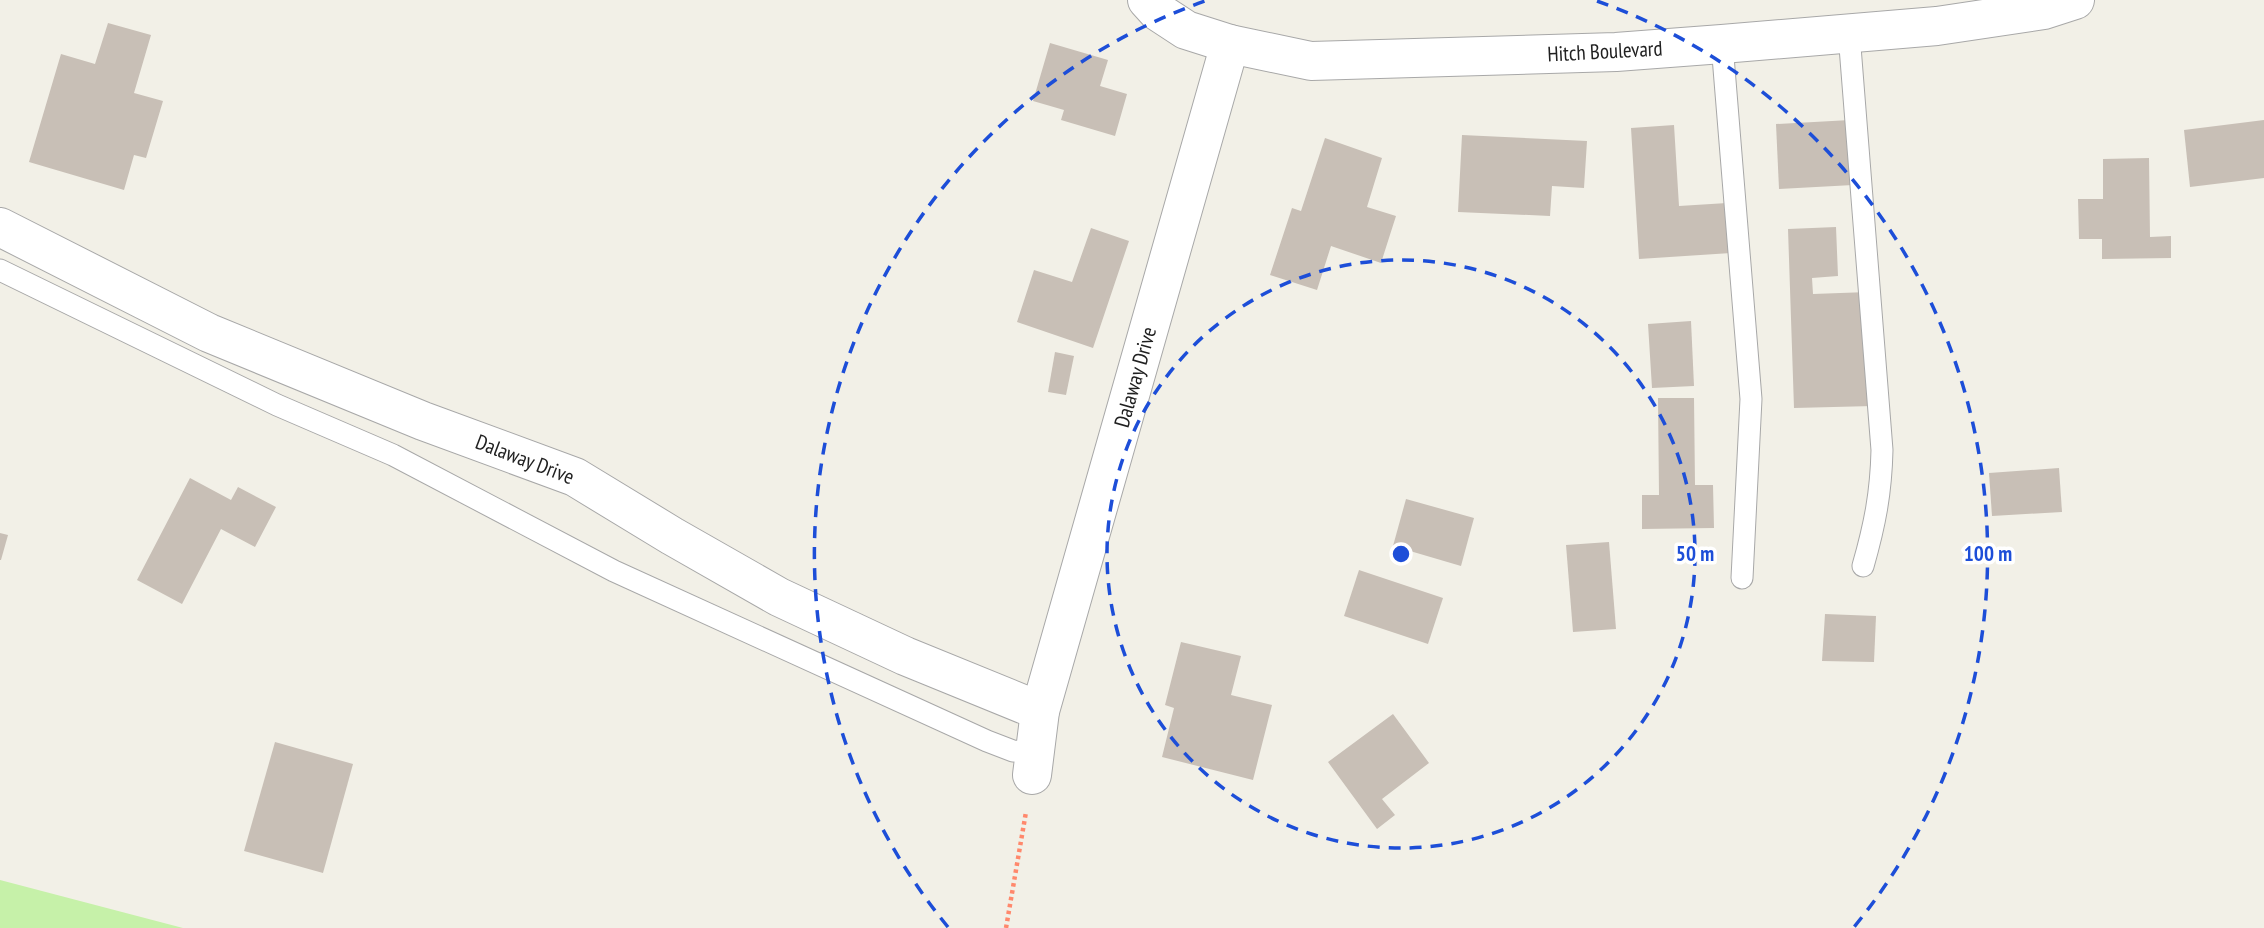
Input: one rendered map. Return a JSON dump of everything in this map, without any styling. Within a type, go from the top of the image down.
[{"type":"street","name":"Hitch Boulevard","points":[[1147,0],[1186,30],[1230,44],[1311,61],[1616,52],[1849,34],[1937,26],[2044,10],[2075,0]]},
{"type":"street","name":"Dalaway Drive","points":[[1034,763],[1040,711],[1230,44]]},
{"type":"street","name":"Dalaway Drive","points":[[0,227],[209,333],[423,421],[575,477],[779,597],[928,666],[1040,711]]},
{"type":"lane","points":[[1849,34],[1882,450],[1880,498],[1863,566]]},
{"type":"lane","points":[[1722,44],[1751,399],[1742,578]]},
{"type":"lane","points":[[0,270],[276,405],[393,455],[614,571],[1013,751],[1034,763]]},
{"type":"path","points":[[1006,928],[1034,763]]},
{"type":"green space","points":[[0,880],[183,928],[0,928]]},
{"type":"building","points":[[108,23],[151,35],[134,93],[163,101],[146,158],[134,155],[124,190],[29,162],[61,54],[95,64]]},
{"type":"building","points":[[1050,43],[1108,60],[1100,86],[1127,94],[1115,136],[1061,120],[1064,110],[1033,101]]},
{"type":"building","points":[[1850,120],[1853,185],[1779,189],[1776,124]]},
{"type":"building","points":[[2264,120],[2264,178],[2190,187],[2184,130]]},
{"type":"building","points":[[1674,125],[1679,206],[1727,203],[1731,253],[1639,259],[1631,128]]},
{"type":"building","points":[[1462,135],[1587,141],[1584,188],[1552,186],[1550,216],[1458,212]]},
{"type":"building","points":[[1325,138],[1382,158],[1367,207],[1396,216],[1381,263],[1331,246],[1317,290],[1270,275],[1292,208],[1301,211]]},
{"type":"building","points":[[2149,158],[2150,237],[2171,236],[2171,258],[2102,259],[2102,239],[2079,239],[2078,199],[2103,199],[2103,159]]},
{"type":"building","points":[[1836,227],[1838,276],[1812,278],[1813,294],[1868,292],[1873,406],[1794,408],[1788,229]]},
{"type":"building","points":[[1091,228],[1129,241],[1093,348],[1017,322],[1034,270],[1072,282]]},
{"type":"building","points":[[1691,321],[1694,386],[1652,388],[1648,324]]},
{"type":"building","points":[[1055,352],[1074,356],[1066,395],[1048,392]]},
{"type":"building","points":[[1658,398],[1694,398],[1695,485],[1713,485],[1714,528],[1642,529],[1642,495],[1659,495]]},
{"type":"building","points":[[2059,468],[2062,512],[1992,516],[1989,473]]},
{"type":"building","points":[[190,478],[231,500],[238,487],[276,507],[255,547],[221,529],[182,604],[137,580]]},
{"type":"building","points":[[1406,499],[1474,518],[1461,566],[1393,546]]},
{"type":"building","points":[[0,533],[8,535],[1,560],[0,560]]},
{"type":"building","points":[[1609,542],[1616,629],[1573,632],[1566,545]]},
{"type":"building","points":[[1359,570],[1443,598],[1428,644],[1344,616]]},
{"type":"building","points":[[1825,614],[1876,616],[1874,662],[1822,661]]},
{"type":"building","points":[[1181,642],[1241,656],[1231,695],[1272,705],[1253,780],[1162,757],[1174,708],[1165,705]]},
{"type":"building","points":[[1393,714],[1429,763],[1382,799],[1395,815],[1377,829],[1328,762]]},
{"type":"building","points":[[275,742],[353,764],[323,873],[244,851]]}]
